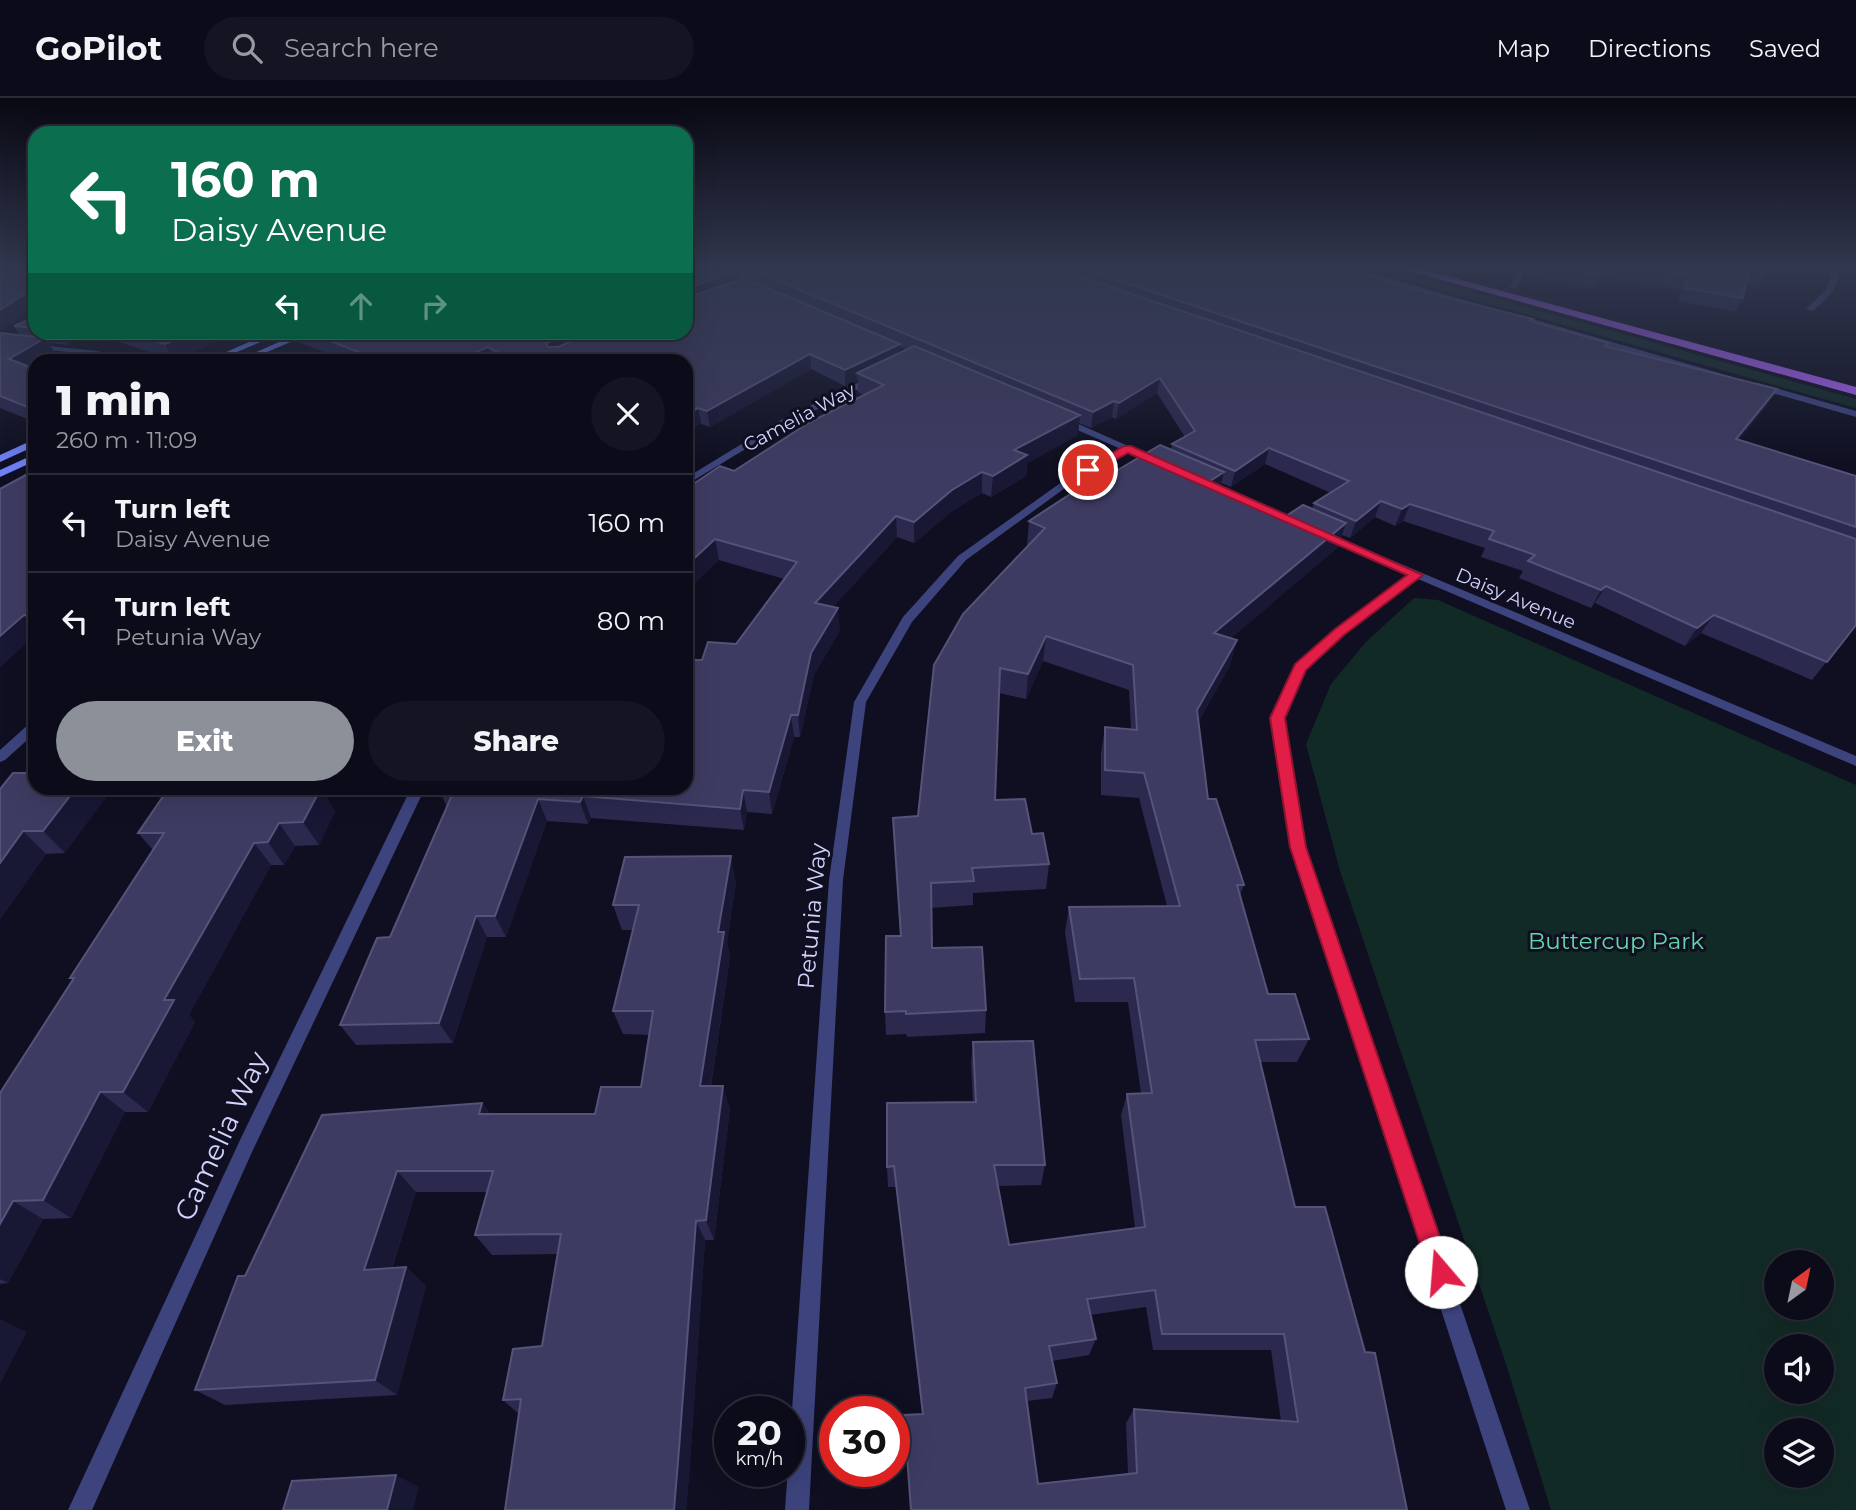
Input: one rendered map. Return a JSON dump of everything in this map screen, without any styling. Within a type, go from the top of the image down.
[{"type":"main road","points":[[1642,333],[1856,391]]},
{"type":"main road","points":[[1690,333],[1856,377]]},
{"type":"street","points":[[1571,333],[1738,380]]},
{"type":"street","points":[[226,354],[260,340]]},
{"type":"street","points":[[257,354],[291,340]]},
{"type":"street","points":[[0,343],[102,354]]},
{"type":"street","name":"Camelia Way","points":[[693,478],[782,423],[879,376]]},
{"type":"street","points":[[1751,384],[1856,414]]},
{"type":"street","points":[[1053,416],[1165,465]]},
{"type":"street","points":[[0,459],[28,445]]},
{"type":"street","name":"Petunia Way","points":[[797,1510],[836,880],[860,702],[907,620],[962,558],[1069,481],[1128,449]]},
{"type":"street","points":[[0,474],[28,460]]},
{"type":"street","name":"Daisy Avenue","points":[[1316,531],[1856,761]]},
{"type":"street","points":[[1416,575],[1340,632],[1300,667],[1278,718],[1298,847],[1518,1510]]},
{"type":"street","points":[[0,757],[28,732]]},
{"type":"street","name":"Camelia Way","points":[[80,1510],[246,1146],[415,795]]},
{"type":"green space","points":[[1591,333],[1619,333],[1856,399],[1856,408]]},
{"type":"green space","name":"Buttercup Park","points":[[1414,598],[1438,600],[1856,785],[1856,1510],[1551,1510],[1507,1367],[1340,871],[1306,744],[1331,684],[1366,642]]},
{"type":"building","points":[[0,333],[28,336],[28,340],[42,340],[9,359],[28,366],[28,407],[0,396]]},
{"type":"building","points":[[693,333],[874,333],[900,344],[845,370],[810,354],[707,411],[698,408],[693,411],[693,354],[501,354],[488,347],[472,354],[364,354],[328,340],[553,340],[546,343],[548,347],[558,347],[574,340],[693,340]]},
{"type":"building","points":[[903,333],[1247,333],[1856,539],[1856,625],[1827,662],[1714,615],[1697,628],[1606,586],[1601,590],[1528,561],[1535,555],[1489,539],[1494,531],[1410,504],[1402,509],[1381,501],[1356,521],[1314,503],[1349,481],[1269,448],[1235,471],[1172,444],[1195,431],[1160,378],[1119,403],[1114,401],[1093,412]]},
{"type":"building","points":[[1275,333],[1572,333],[1608,343],[1605,346],[1777,389],[1736,439],[1856,476],[1856,527]]},
{"type":"building","points":[[152,340],[175,340],[165,344]]},
{"type":"building","points":[[914,346],[1080,415],[1014,450],[1027,455],[993,476],[982,472],[952,490],[914,522],[896,516],[815,603],[838,608],[811,653],[798,715],[791,715],[769,792],[743,790],[740,809],[583,796],[580,802],[538,799],[495,916],[476,916],[439,1023],[340,1025],[377,938],[390,937],[452,795],[693,795],[693,660],[702,660],[708,642],[736,644],[797,562],[715,539],[693,559],[693,484],[720,466],[734,471],[810,422],[884,385],[857,373]]},
{"type":"building","points":[[1160,445],[1224,472],[1207,483],[1286,516],[1303,505],[1346,523],[1214,633],[1237,640],[1197,710],[1208,799],[1216,799],[1244,885],[1237,885],[1268,994],[1295,994],[1309,1039],[1255,1040],[1295,1207],[1325,1207],[1365,1352],[1375,1353],[1407,1510],[911,1510],[910,1415],[923,1414],[894,1166],[887,1167],[887,1103],[976,1102],[973,1042],[1033,1041],[1045,1165],[994,1165],[1009,1245],[1145,1227],[1127,1094],[1152,1093],[1134,978],[1080,979],[1069,907],[1180,906],[1144,773],[1105,770],[1105,727],[1137,730],[1133,665],[1046,636],[1028,674],[1000,668],[995,800],[1025,799],[1032,834],[1043,833],[1049,864],[972,868],[974,881],[931,883],[932,948],[982,947],[986,1010],[906,1014],[906,1011],[885,1012],[886,936],[901,936],[893,818],[918,816],[934,665],[963,614],[1045,528],[1029,521],[1084,485],[1089,487]],"holes":[[[1155,1290],[1162,1334],[1284,1334],[1298,1422],[1134,1409],[1137,1473],[1038,1484],[1025,1388],[1057,1383],[1049,1346],[1096,1339],[1087,1299]]]},
{"type":"building","points":[[28,474],[28,615],[24,615],[0,636],[0,489]]},
{"type":"building","points":[[13,773],[28,773],[28,795],[71,795],[43,831],[23,831],[0,863],[0,789]]},
{"type":"building","points":[[164,795],[317,795],[303,822],[279,823],[268,842],[254,843],[164,1000],[174,1000],[123,1092],[100,1092],[43,1200],[13,1201],[0,1224],[0,1093],[74,978],[70,978],[164,833],[138,833]]},
{"type":"building","points":[[731,856],[718,932],[724,932],[700,1086],[723,1086],[706,1220],[696,1221],[674,1510],[505,1510],[521,1399],[503,1400],[513,1349],[542,1346],[561,1234],[475,1235],[493,1171],[397,1171],[364,1270],[406,1267],[375,1380],[195,1390],[238,1276],[245,1276],[322,1115],[482,1103],[479,1114],[595,1114],[601,1087],[641,1087],[653,1011],[613,1011],[639,905],[613,905],[625,857]]},
{"type":"building","points":[[396,1475],[387,1510],[283,1510],[292,1481]]},
{"type":"route","points":[[1088,470],[1128,449],[1416,575],[1340,632],[1300,667],[1278,718],[1298,847],[1441,1272]]}]
